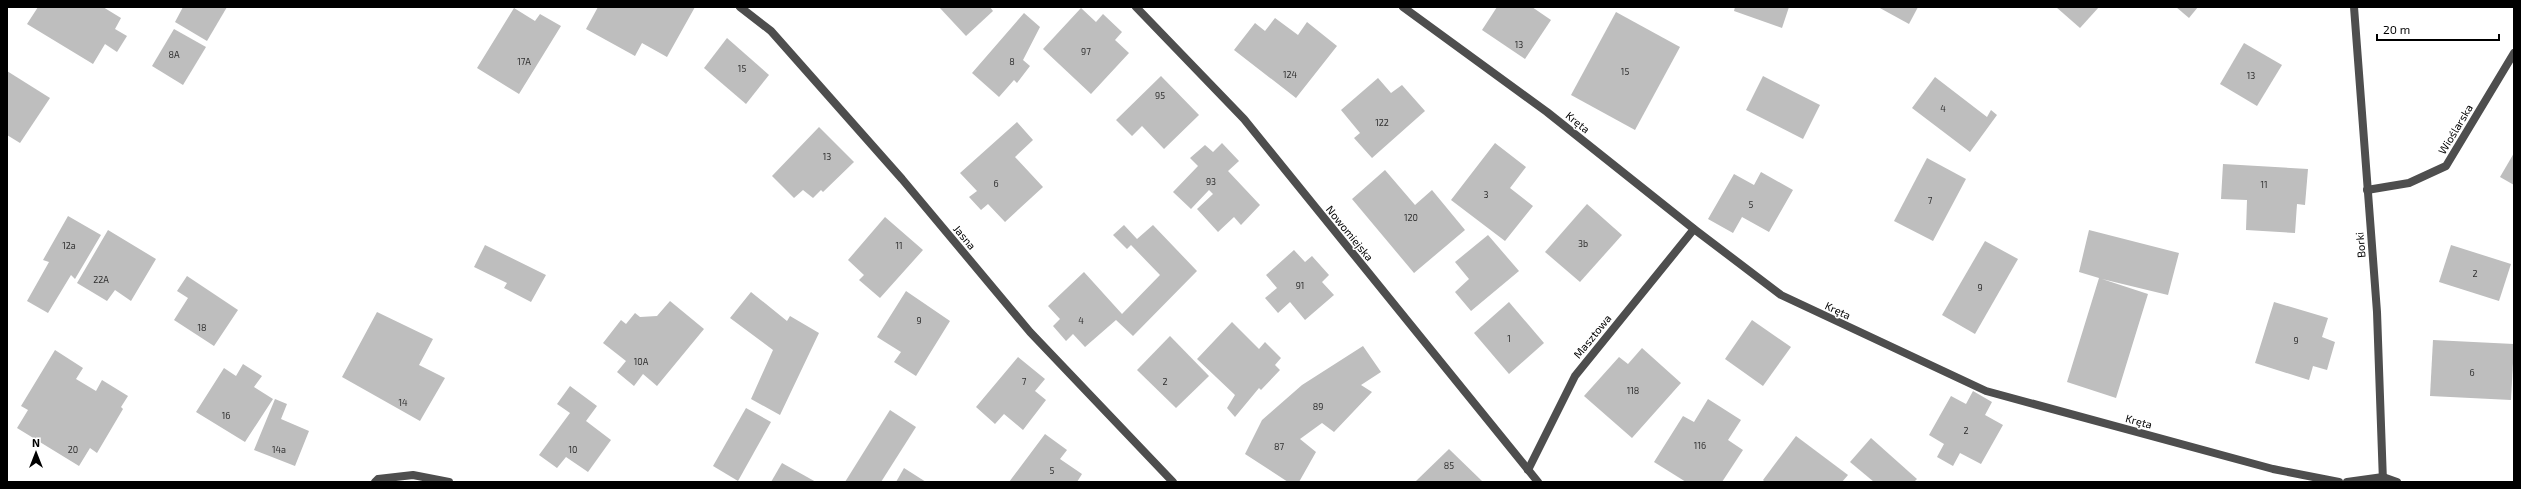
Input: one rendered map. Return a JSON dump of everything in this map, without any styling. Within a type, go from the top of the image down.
[{"type":"street","name":"Jasna","points":[[740,7],[772,31],[902,179],[1030,332],[1172,482]]},
{"type":"street","name":"Nowomiejska","points":[[1136,7],[1244,119],[1538,482]]},
{"type":"street","name":"Kręta","points":[[1403,7],[1547,112],[1694,229],[1781,295],[1986,391],[2273,469],[2339,482]]},
{"type":"street","name":"Borki","points":[[2354,7],[2377,320],[2383,480]]},
{"type":"street","name":"Wioślarska","points":[[2367,190],[2409,183],[2446,166],[2514,53]]},
{"type":"street","name":"Masztowa","points":[[1528,470],[1575,376],[1694,229]]},
{"type":"street","points":[[375,482],[378,479],[413,475],[449,482]]},
{"type":"street","points":[[2347,482],[2383,480],[2397,482]]},
{"type":"building","points":[[38,7],[103,7],[121,18],[115,29],[127,36],[117,52],[105,44],[93,64],[27,24]]},
{"type":"building","points":[[183,7],[227,7],[207,41],[175,22]]},
{"type":"building","points":[[598,7],[695,7],[667,57],[642,43],[635,56],[586,29]]},
{"type":"building","points":[[939,7],[990,7],[993,11],[966,36]]},
{"type":"building","points":[[1497,7],[1532,7],[1551,20],[1525,59],[1482,30]]},
{"type":"building","points":[[1735,7],[1789,7],[1782,28],[1734,11]]},
{"type":"building","points":[[1878,7],[1918,7],[1909,24]]},
{"type":"building","points":[[2056,7],[2099,7],[2080,28]]},
{"type":"building","points":[[2176,7],[2198,7],[2189,18]]},
{"type":"building","points":[[514,8],[535,21],[540,14],[561,26],[519,94],[477,68]]},
{"type":"building","points":[[1081,8],[1096,22],[1103,14],[1122,32],[1115,40],[1129,53],[1091,94],[1043,49]]},
{"type":"building","points":[[1616,12],[1680,47],[1635,130],[1571,95]]},
{"type":"building","points":[[1024,13],[1040,27],[1023,60],[1030,66],[1017,83],[1014,80],[999,97],[972,73]]},
{"type":"building","points":[[1275,18],[1298,35],[1307,22],[1337,46],[1296,98],[1234,50],[1255,23],[1265,31]]},
{"type":"building","points":[[174,29],[206,47],[183,85],[152,66]]},
{"type":"building","points":[[727,38],[769,75],[746,104],[704,68]]},
{"type":"building","points":[[2244,43],[2282,65],[2257,106],[2220,84]]},
{"type":"building","points":[[7,71],[50,98],[20,143],[7,135]]},
{"type":"building","points":[[1161,76],[1199,115],[1164,149],[1142,126],[1132,136],[1116,120]]},
{"type":"building","points":[[1763,76],[1820,105],[1803,139],[1746,110]]},
{"type":"building","points":[[1935,77],[1987,117],[1991,110],[1997,115],[1970,152],[1912,108]]},
{"type":"building","points":[[1378,78],[1391,93],[1402,85],[1425,111],[1372,158],[1354,138],[1360,133],[1341,110]]},
{"type":"building","points":[[1017,122],[1033,140],[1015,157],[1043,187],[1005,222],[988,204],[981,210],[969,197],[977,191],[960,173]]},
{"type":"building","points":[[819,127],[854,162],[823,192],[821,190],[813,198],[803,190],[794,198],[772,176]]},
{"type":"building","points":[[1222,143],[1239,161],[1228,171],[1260,205],[1241,225],[1234,217],[1218,232],[1197,209],[1213,194],[1209,190],[1191,209],[1173,192],[1198,166],[1190,158],[1205,145],[1213,152]]},
{"type":"building","points":[[1495,143],[1526,167],[1510,188],[1533,206],[1505,241],[1451,200]]},
{"type":"building","points":[[2514,153],[2514,185],[2500,177]]},
{"type":"building","points":[[1927,158],[1966,179],[1933,241],[1894,221]]},
{"type":"building","points":[[2223,164],[2308,169],[2305,205],[2297,204],[2295,233],[2246,230],[2247,200],[2221,199]]},
{"type":"building","points":[[1385,170],[1415,205],[1432,190],[1465,230],[1414,273],[1352,199]]},
{"type":"building","points":[[1761,172],[1793,190],[1769,232],[1742,217],[1733,233],[1708,219],[1734,174],[1754,185]]},
{"type":"building","points":[[1587,204],[1622,235],[1580,282],[1545,252]]},
{"type":"building","points":[[68,216],[101,235],[75,279],[71,275],[48,313],[27,301],[49,262],[43,260]]},
{"type":"building","points":[[885,217],[923,250],[880,298],[859,280],[864,275],[848,260]]},
{"type":"building","points":[[1124,225],[1137,239],[1153,225],[1197,271],[1133,336],[1116,320],[1085,347],[1073,334],[1066,341],[1053,326],[1060,319],[1048,306],[1084,272],[1122,314],[1160,275],[1131,245],[1127,249],[1113,235]]},
{"type":"building","points":[[108,230],[156,259],[131,301],[115,290],[107,301],[77,283]]},
{"type":"building","points":[[2089,230],[2179,253],[2168,295],[2102,279],[2148,294],[2116,398],[2067,382],[2099,278],[2079,272]]},
{"type":"building","points":[[1488,235],[1519,271],[1471,311],[1455,292],[1469,279],[1455,262]]},
{"type":"building","points":[[1985,241],[2018,259],[1975,334],[1942,315]]},
{"type":"building","points":[[485,245],[546,275],[531,302],[504,288],[507,283],[474,267]]},
{"type":"building","points":[[2451,245],[2511,264],[2499,301],[2439,282]]},
{"type":"building","points":[[1294,250],[1305,262],[1312,256],[1329,275],[1322,282],[1334,295],[1305,320],[1290,302],[1278,313],[1265,298],[1277,288],[1266,275]]},
{"type":"building","points":[[187,276],[238,310],[214,346],[174,320],[188,298],[177,291]]},
{"type":"building","points":[[906,291],[950,321],[916,376],[894,362],[901,352],[877,337]]},
{"type":"building","points":[[751,292],[787,321],[790,316],[819,333],[780,415],[751,399],[773,350],[730,318]]},
{"type":"building","points":[[670,301],[704,329],[657,386],[643,374],[634,386],[617,372],[626,361],[603,343],[621,320],[626,324],[635,313],[640,317],[657,316]]},
{"type":"building","points":[[1509,302],[1544,343],[1509,374],[1474,333]]},
{"type":"building","points":[[2274,302],[2328,318],[2322,337],[2335,342],[2327,370],[2313,366],[2309,380],[2255,363]]},
{"type":"building","points":[[377,312],[433,339],[419,365],[445,378],[420,421],[342,377]]},
{"type":"building","points":[[1752,320],[1791,347],[1763,386],[1725,359]]},
{"type":"building","points":[[1232,322],[1259,349],[1265,342],[1281,358],[1275,365],[1280,370],[1261,390],[1259,388],[1235,417],[1227,408],[1235,395],[1197,359]]},
{"type":"building","points":[[1170,336],[1209,376],[1176,408],[1137,370]]},
{"type":"building","points":[[2433,340],[2514,344],[2511,400],[2430,396]]},
{"type":"building","points":[[1363,346],[1381,372],[1361,385],[1372,392],[1334,432],[1322,423],[1300,439],[1316,452],[1299,482],[1288,482],[1245,454],[1262,420],[1302,385]]},
{"type":"building","points":[[1642,348],[1681,383],[1632,438],[1584,396],[1619,357],[1628,364]]},
{"type":"building","points":[[55,350],[83,368],[76,379],[96,391],[102,380],[128,396],[121,407],[123,409],[97,453],[90,448],[79,466],[17,428],[28,410],[21,406]]},
{"type":"building","points":[[1018,357],[1045,379],[1035,391],[1046,400],[1023,430],[1004,414],[995,424],[976,407]]},
{"type":"building","points":[[243,364],[262,376],[254,387],[273,399],[245,442],[196,412],[224,368],[236,376]]},
{"type":"building","points":[[570,386],[597,406],[586,421],[611,440],[588,472],[566,457],[557,468],[539,455],[570,413],[557,404]]},
{"type":"building","points":[[1973,391],[1992,402],[1985,415],[2003,425],[1981,464],[1960,453],[1953,466],[1937,457],[1944,444],[1929,435],[1951,396],[1966,404]]},
{"type":"building","points":[[275,399],[287,404],[281,419],[309,431],[295,466],[254,450]]},
{"type":"building","points":[[1708,399],[1741,420],[1728,440],[1743,450],[1722,482],[1686,482],[1654,462],[1683,416],[1694,422]]},
{"type":"building","points":[[746,408],[771,422],[738,481],[713,466]]},
{"type":"building","points":[[890,410],[916,427],[881,482],[845,482]]},
{"type":"building","points":[[1045,434],[1067,450],[1060,459],[1082,474],[1077,482],[1009,482]]},
{"type":"building","points":[[1796,436],[1848,475],[1842,482],[1765,482],[1763,480]]},
{"type":"building","points":[[1871,438],[1917,479],[1914,482],[1874,482],[1850,462]]},
{"type":"building","points":[[1449,449],[1483,482],[1415,482]]},
{"type":"building","points":[[782,463],[816,482],[771,482]]},
{"type":"building","points":[[904,468],[926,482],[896,482]]}]
